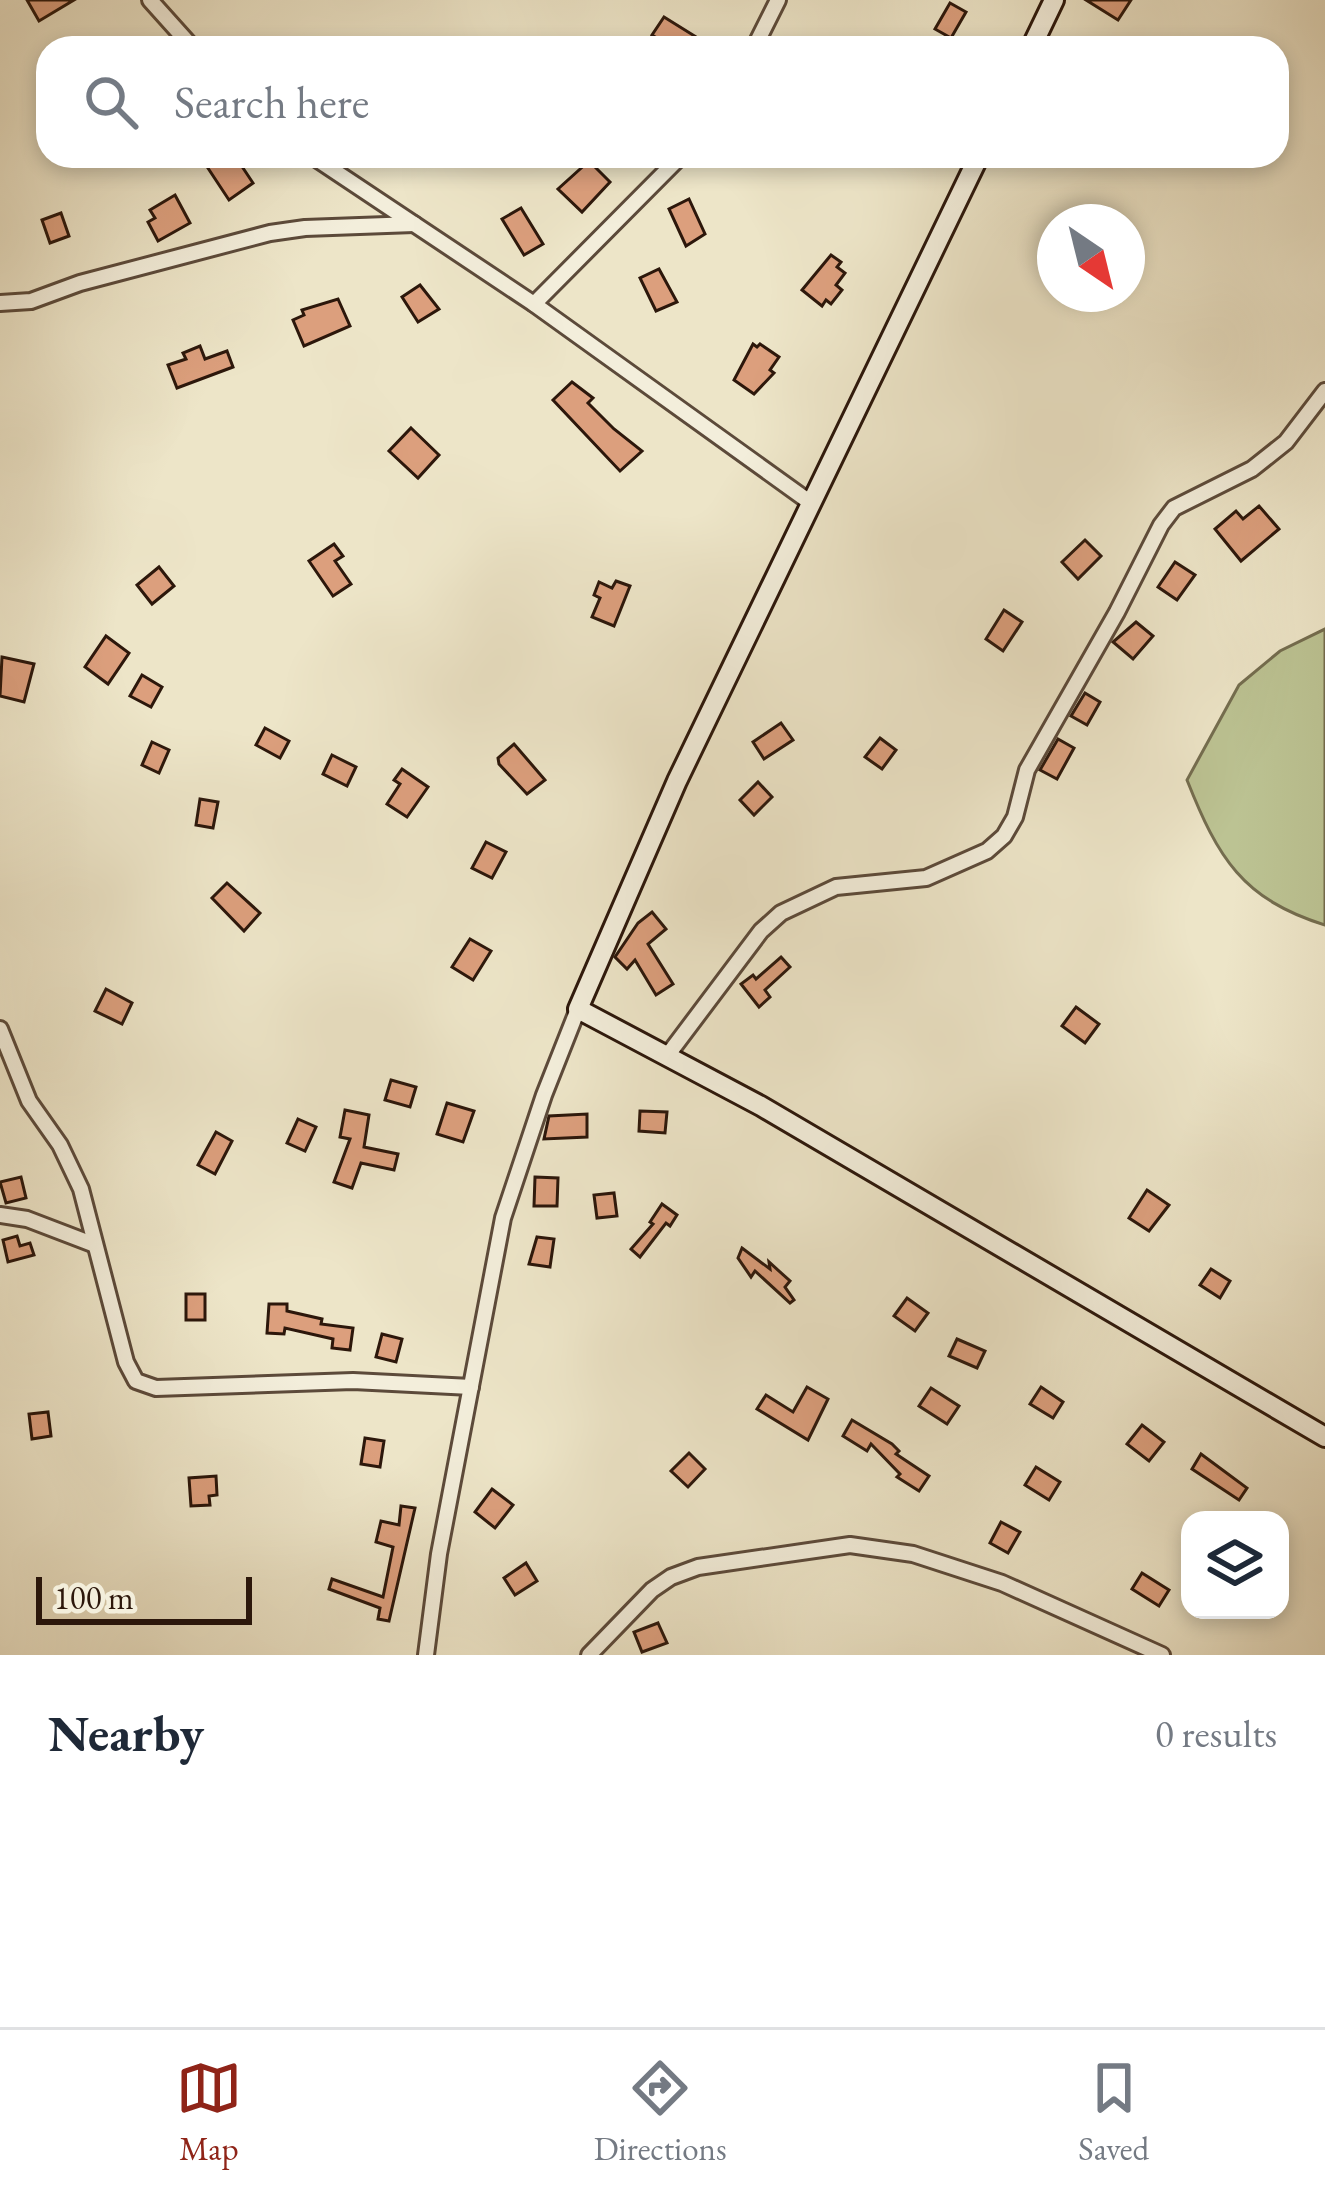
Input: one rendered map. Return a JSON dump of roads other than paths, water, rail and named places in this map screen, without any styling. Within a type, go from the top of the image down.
[{"type":"street","points":[[150,0],[182,36]]},
{"type":"street","points":[[760,36],[778,0]]},
{"type":"street","points":[[1037,36],[1054,0]]},
{"type":"street","points":[[330,168],[534,304],[811,503]]},
{"type":"street","points":[[534,304],[669,168]]},
{"type":"street","points":[[426,1655],[439,1554],[503,1218],[544,1095],[677,781],[973,168]]},
{"type":"street","points":[[0,303],[31,301],[80,283],[270,233],[414,224]]},
{"type":"street","points":[[667,1056],[761,931],[781,913],[836,886],[926,878],[987,851],[1004,836],[1015,817],[1027,770],[1161,525],[1174,508],[1252,469],[1286,442],[1325,391]]},
{"type":"street","points":[[578,1009],[973,1228],[1325,1437]]},
{"type":"street","points":[[0,1028],[29,1101],[60,1145],[81,1189],[126,1362],[136,1381],[156,1388],[353,1381],[471,1387]]},
{"type":"street","points":[[0,1215],[27,1219],[95,1245]]},
{"type":"street","points":[[589,1655],[671,1576],[698,1567],[850,1545],[913,1554],[1001,1583],[1162,1655]]}]
